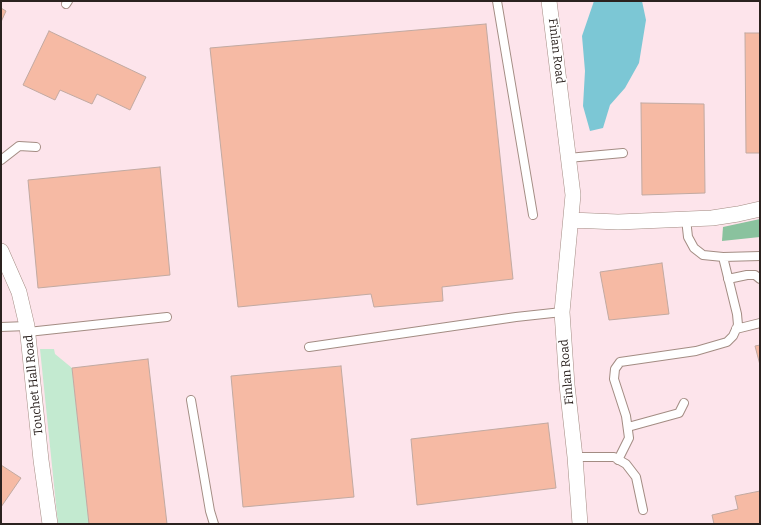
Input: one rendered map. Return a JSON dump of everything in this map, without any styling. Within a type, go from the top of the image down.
[{"type":"street","name":"Finlan Road","points":[[549,1],[573,195],[562,312],[580,524]]},
{"type":"street","points":[[571,220],[618,222],[686,219],[731,215],[760,209]]},
{"type":"street","name":"Touchet Hall Road","points":[[1,251],[19,292],[28,329],[41,460],[50,524]]},
{"type":"lane","points":[[498,1],[533,215]]},
{"type":"lane","points":[[1,160],[19,146],[36,147]]},
{"type":"lane","points":[[568,158],[623,153]]},
{"type":"lane","points":[[686,219],[688,237],[694,248],[703,255],[723,257],[760,256]]},
{"type":"lane","points":[[618,460],[629,438],[626,416],[614,379],[615,369],[620,362],[696,351],[727,342],[733,336],[738,325],[737,314],[723,257]]},
{"type":"lane","points":[[728,279],[747,275],[755,275],[760,279]]},
{"type":"lane","points":[[309,347],[516,317],[562,312]]},
{"type":"lane","points":[[1,327],[28,329],[167,317]]},
{"type":"lane","points":[[736,328],[760,323]]},
{"type":"lane","points":[[191,400],[210,511],[214,524]]},
{"type":"lane","points":[[628,427],[679,413],[684,403]]},
{"type":"lane","points":[[575,457],[602,456],[614,458],[626,464],[636,477],[643,510]]},
{"type":"shaded area","points":[[1,1],[760,1],[760,524],[1,524]]},
{"type":"green space","points":[[760,219],[760,237],[722,241],[723,227]]},
{"type":"green space","points":[[40,349],[54,349],[55,354],[72,368],[89,524],[58,524]]},
{"type":"water","points":[[594,1],[642,1],[646,20],[639,63],[625,88],[610,105],[603,128],[590,131],[583,106],[585,71],[582,36]]},
{"type":"building","points":[[1,8],[6,11],[1,22]]},
{"type":"building","points":[[486,24],[513,279],[442,287],[443,301],[374,307],[371,294],[238,307],[210,48]]},
{"type":"building","points":[[49,31],[146,77],[130,110],[97,94],[92,104],[60,90],[55,100],[23,85]]},
{"type":"building","points":[[745,33],[760,33],[760,153],[746,153]]},
{"type":"building","points":[[641,103],[704,104],[705,193],[642,195]]},
{"type":"building","points":[[160,167],[170,275],[38,288],[28,180]]},
{"type":"building","points":[[662,263],[669,314],[609,320],[600,272]]},
{"type":"building","points":[[760,345],[760,365],[755,346]]},
{"type":"building","points":[[148,359],[167,524],[89,524],[72,368]]},
{"type":"building","points":[[341,366],[354,497],[243,507],[231,376]]},
{"type":"building","points":[[548,423],[556,488],[417,505],[411,439]]},
{"type":"building","points":[[1,465],[21,478],[1,507]]},
{"type":"building","points":[[760,491],[760,524],[714,524],[712,515],[738,509],[735,496]]}]
